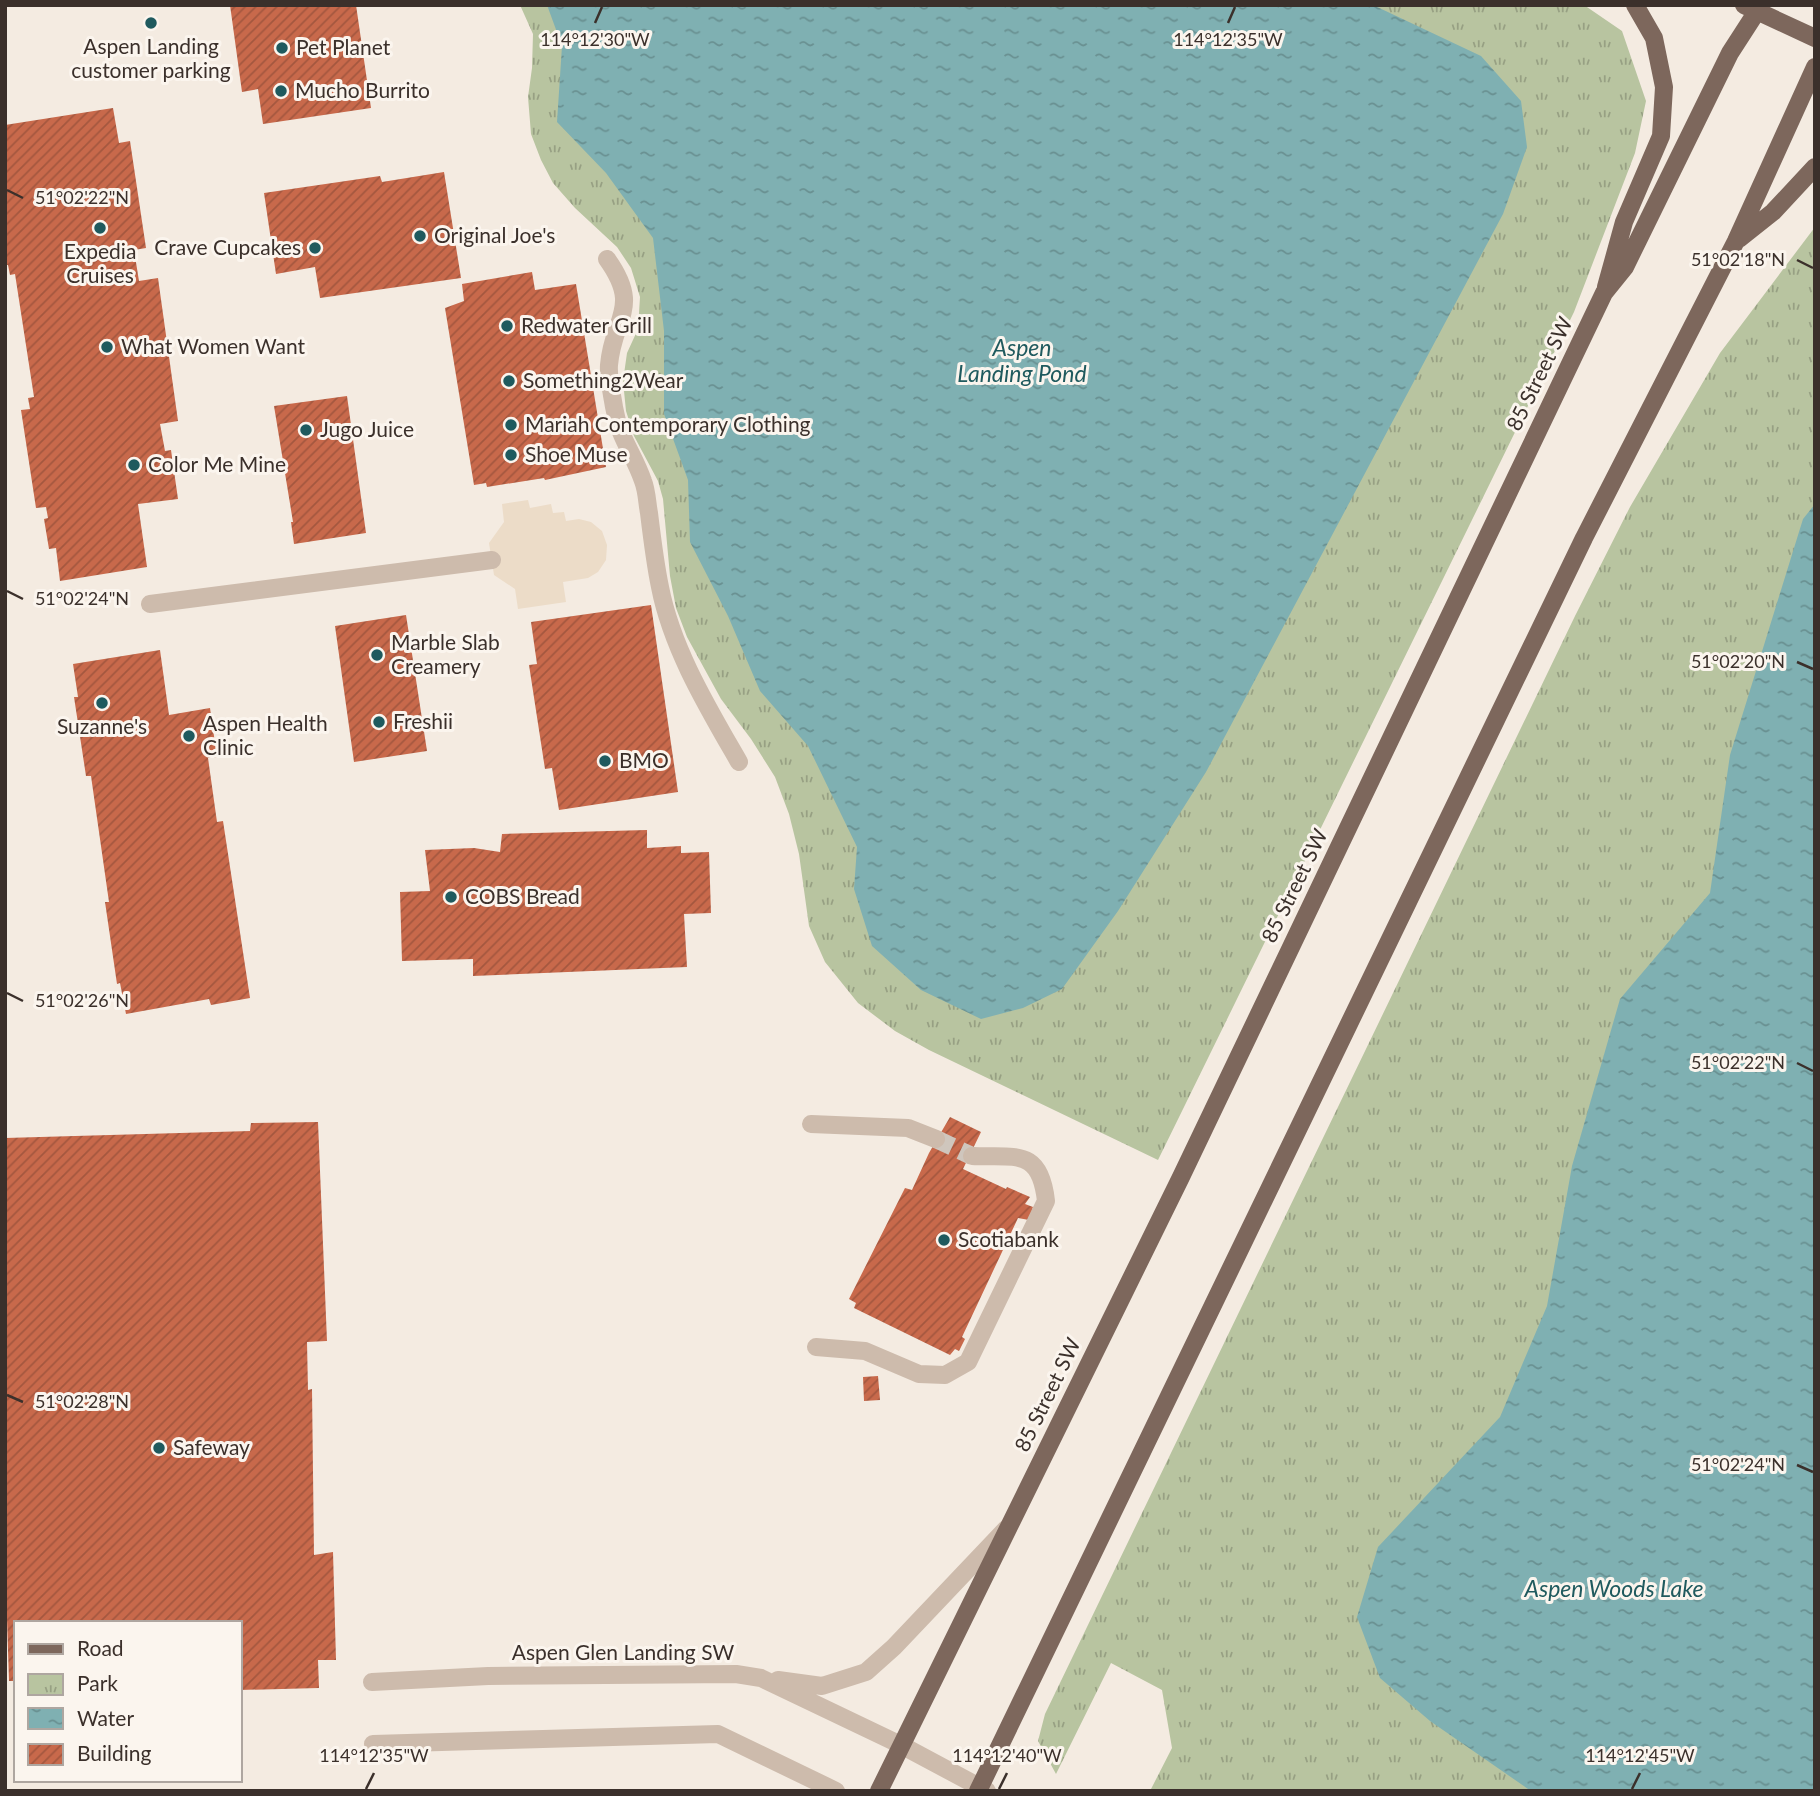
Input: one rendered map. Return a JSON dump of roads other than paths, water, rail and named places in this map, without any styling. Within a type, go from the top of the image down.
[{"type":"main road","points":[[1604,293],[1624,222],[1661,136],[1664,87],[1654,38],[1635,5]]},
{"type":"main road","points":[[1754,7],[1815,38]]},
{"type":"main road","name":"85 Street SW","points":[[879,1791],[1188,1164],[1604,293],[1625,267],[1754,7]]},
{"type":"main road","points":[[982,1790],[1584,538],[1736,241],[1815,67]]},
{"type":"main road","points":[[1736,241],[1773,212],[1815,167]]},
{"type":"street","points":[[607,259],[618,274],[625,297],[609,366],[614,406],[620,433],[644,483],[660,588],[667,616],[710,713],[739,762]]},
{"type":"street","points":[[150,604],[492,560]]},
{"type":"street","points":[[811,1125],[908,1128],[936,1139]]},
{"type":"street","points":[[816,1347],[865,1351],[919,1374],[945,1375],[968,1362],[1046,1201],[1044,1181],[1034,1164],[1012,1155],[972,1156]]},
{"type":"street","points":[[761,1678],[822,1686],[866,1672],[894,1647],[1010,1524]]},
{"type":"street","name":"Aspen Glen Landing SW","points":[[372,1682],[502,1676],[736,1674],[761,1678],[901,1745],[982,1790]]},
{"type":"street","points":[[373,1744],[718,1734],[836,1791]]},
{"type":"water","name":"Aspen Landing Pond","points":[[547,5],[1373,5],[1481,56],[1521,101],[1527,147],[1503,214],[1206,772],[1118,911],[1062,989],[1023,1008],[981,1019],[921,990],[872,946],[854,889],[857,847],[808,746],[760,691],[728,616],[690,542],[688,480],[664,414],[664,331],[653,238],[606,173],[557,122],[562,46]]},
{"type":"water","name":"Aspen Woods Lake","points":[[1815,504],[1815,1791],[1531,1791],[1430,1721],[1380,1678],[1357,1617],[1378,1547],[1500,1417],[1547,1306],[1572,1166],[1620,999],[1710,893],[1730,755],[1803,519]]},
{"type":"tunnel","points":[[936,1139],[972,1156]]},
{"type":"place","name":"Aspen Landing customer parking","points":[[151,23]]},
{"type":"place","name":"Pet Planet","points":[[282,48]]},
{"type":"place","name":"Mucho Burrito","points":[[281,91]]},
{"type":"place","name":"Expedia Cruises","points":[[100,228]]},
{"type":"place","name":"Original Joe's","points":[[420,236]]},
{"type":"place","name":"Crave Cupcakes","points":[[315,248]]},
{"type":"place","name":"Redwater Grill","points":[[507,326]]},
{"type":"place","name":"What Women Want","points":[[107,347]]},
{"type":"place","name":"Something2Wear","points":[[509,381]]},
{"type":"place","name":"Mariah Contemporary Clothing","points":[[511,425]]},
{"type":"place","name":"Jugo Juice","points":[[306,430]]},
{"type":"place","name":"Shoe Muse","points":[[511,455]]},
{"type":"place","name":"Color Me Mine","points":[[134,465]]},
{"type":"place","name":"Marble Slab Creamery","points":[[377,655]]},
{"type":"place","name":"Suzanne's","points":[[102,703]]},
{"type":"place","name":"Freshii","points":[[379,722]]},
{"type":"place","name":"Aspen Health Clinic","points":[[189,736]]},
{"type":"place","name":"BMO","points":[[605,761]]},
{"type":"place","name":"COBS Bread","points":[[451,897]]},
{"type":"place","name":"Scotiabank","points":[[944,1240]]},
{"type":"place","name":"Safeway","points":[[159,1448]]}]
